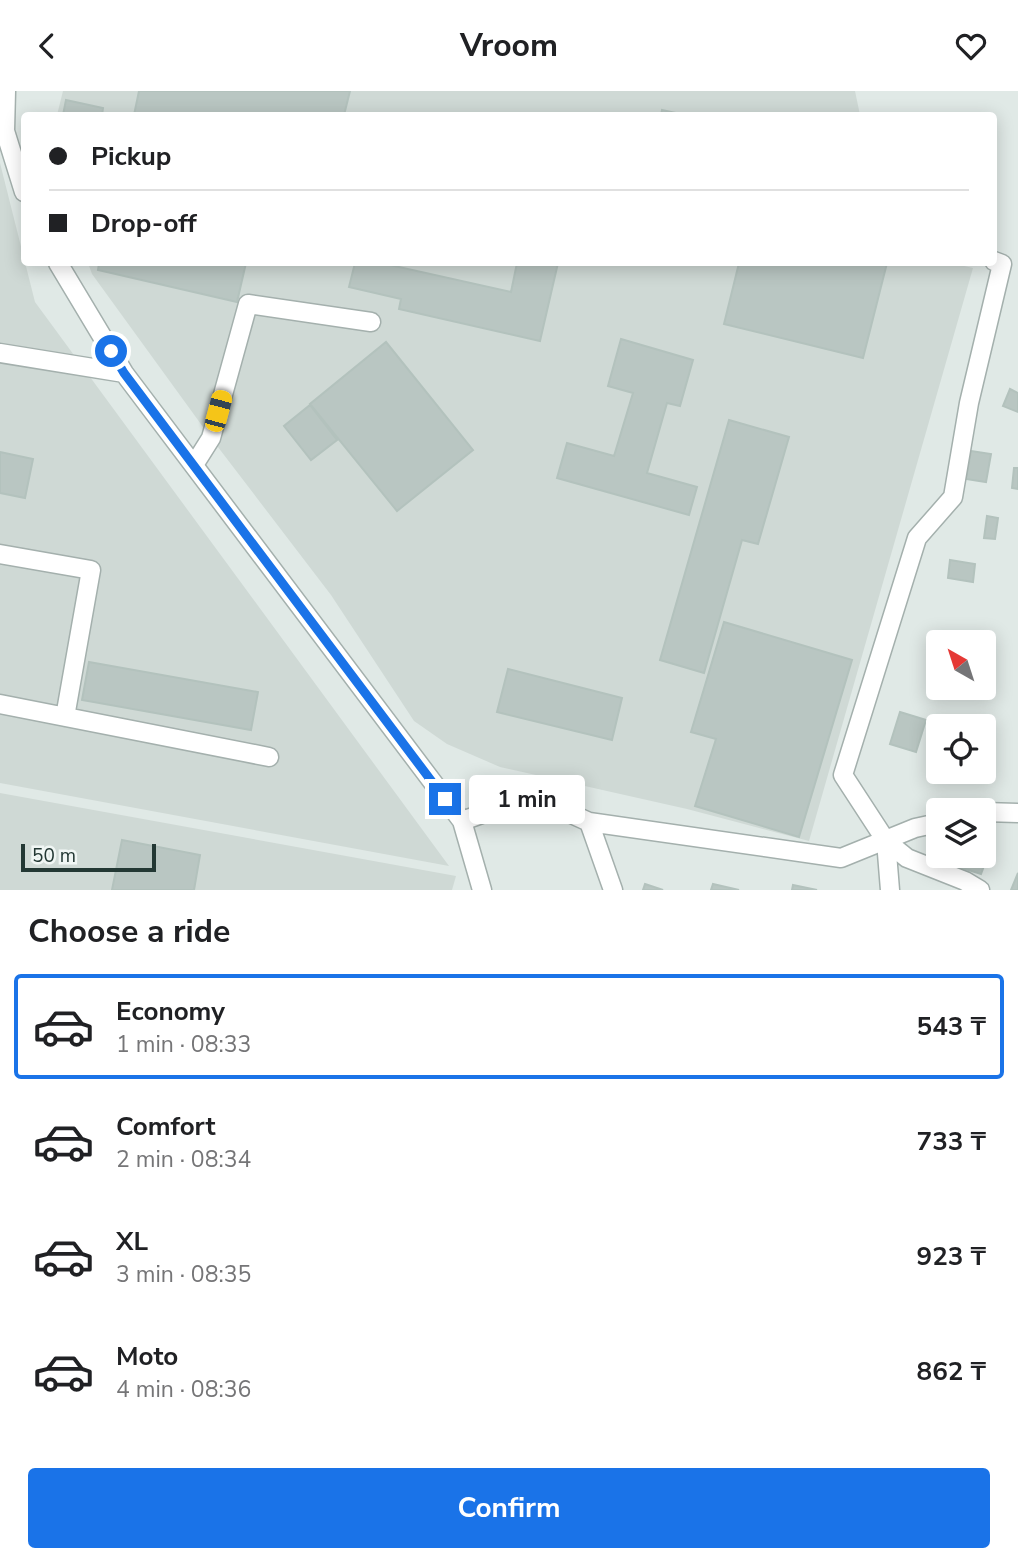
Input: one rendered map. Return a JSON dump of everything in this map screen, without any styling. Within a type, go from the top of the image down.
[{"type":"street","points":[[6,91],[5,131],[21,183]]},
{"type":"street","points":[[980,890],[965,881],[907,858],[886,841],[843,775],[917,538],[953,497],[969,403],[1002,264],[997,262]]},
{"type":"street","points":[[60,266],[124,373],[462,821],[482,890]]},
{"type":"street","points":[[194,465],[211,438],[248,304],[371,322]]},
{"type":"street","points":[[0,353],[124,373]]},
{"type":"street","points":[[0,554],[91,570],[65,717]]},
{"type":"street","points":[[0,704],[270,757]]},
{"type":"street","points":[[462,821],[532,796],[589,822],[841,858],[926,827]]},
{"type":"street","points":[[996,812],[1018,813]]},
{"type":"street","points":[[589,822],[613,890]]},
{"type":"street","points":[[886,841],[890,890]]},
{"type":"shaded area","points":[[63,91],[855,91],[859,112],[58,112]]},
{"type":"shaded area","points":[[0,163],[21,246],[21,266],[26,266],[35,302],[449,866],[0,783]]},
{"type":"shaded area","points":[[89,266],[973,268],[809,841],[687,809],[500,767],[447,744],[414,721],[331,595],[211,438],[92,274]]},
{"type":"shaded area","points":[[0,793],[456,876],[452,890],[0,890]]},
{"type":"building","points":[[139,91],[350,91],[345,112],[135,112]]},
{"type":"building","points":[[66,100],[103,108],[102,112],[64,112]]},
{"type":"building","points":[[99,266],[245,266],[237,302],[98,270]]},
{"type":"building","points":[[354,266],[394,266],[511,292],[516,266],[557,266],[540,341],[399,309],[401,299],[349,287]]},
{"type":"building","points":[[738,266],[886,266],[863,358],[724,324]]},
{"type":"building","points":[[621,339],[693,360],[680,406],[667,403],[647,473],[697,487],[689,515],[557,478],[567,443],[614,456],[633,393],[608,386]]},
{"type":"building","points":[[386,342],[473,450],[397,511],[310,404]]},
{"type":"building","points":[[1010,389],[1018,393],[1018,412],[1003,406]]},
{"type":"building","points":[[310,405],[337,440],[311,460],[284,426]]},
{"type":"building","points":[[729,420],[789,437],[758,544],[742,540],[704,673],[660,660]]},
{"type":"building","points":[[971,451],[991,454],[986,482],[966,479]]},
{"type":"building","points":[[0,452],[33,459],[25,498],[0,493]]},
{"type":"building","points":[[1014,468],[1018,468],[1018,489],[1012,488]]},
{"type":"building","points":[[987,516],[998,518],[995,539],[984,538]]},
{"type":"building","points":[[950,560],[975,564],[973,582],[948,578]]},
{"type":"building","points":[[724,622],[852,660],[799,837],[695,806],[716,739],[691,732]]},
{"type":"building","points":[[89,662],[258,692],[251,730],[82,700]]},
{"type":"building","points":[[508,669],[622,698],[612,740],[497,712]]},
{"type":"building","points":[[900,712],[926,720],[916,752],[890,744]]},
{"type":"building","points":[[122,840],[200,855],[194,890],[112,890]]},
{"type":"building","points":[[962,868],[983,868],[981,874]]},
{"type":"building","points":[[1018,873],[1018,890],[1011,890]]},
{"type":"building","points":[[645,884],[663,890],[643,890]]},
{"type":"building","points":[[713,884],[739,890],[711,890]]},
{"type":"building","points":[[793,885],[817,890],[792,890]]},
{"type":"route","points":[[111,351],[124,373],[445,799]]}]
